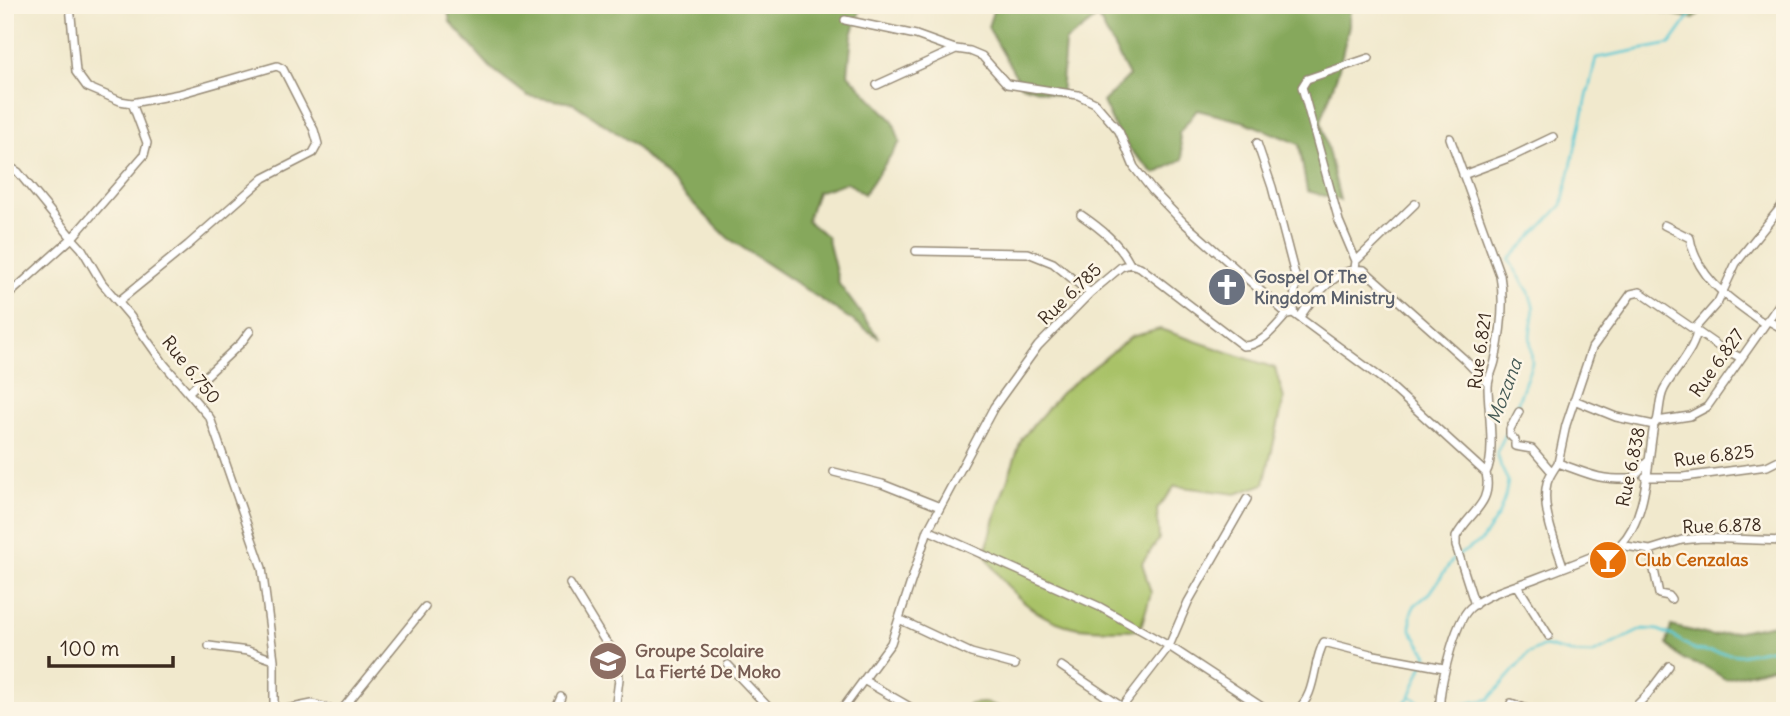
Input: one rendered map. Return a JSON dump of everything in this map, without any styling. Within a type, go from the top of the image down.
[{"type":"street","points":[[70,5],[75,72],[87,87],[120,101],[132,103],[179,94],[277,66],[283,69],[290,81],[318,144],[313,153],[264,178],[119,301]]},
{"type":"street","points":[[845,20],[916,34],[956,49],[970,51],[982,56],[1007,83],[1078,95],[1095,103],[1119,131],[1134,167],[1183,222],[1293,315],[1385,381],[1486,472]]},
{"type":"street","points":[[877,85],[956,49]]},
{"type":"street","points":[[1368,58],[1307,79],[1302,87],[1339,221],[1355,264],[1463,358],[1488,384]]},
{"type":"street","points":[[5,298],[72,238],[144,155],[147,143],[132,103]]},
{"type":"street","points":[[1463,175],[1553,137]]},
{"type":"street","name":"Rue 6.821","points":[[1450,138],[1500,275],[1503,290],[1495,361],[1488,384],[1492,443],[1486,472],[1489,486],[1486,499],[1455,537],[1475,605]]},
{"type":"street","points":[[1257,143],[1272,187],[1296,279],[1293,315]]},
{"type":"street","name":"Rue 6.750","points":[[5,164],[18,172],[82,249],[102,283],[119,301],[163,364],[210,418],[258,553],[274,660],[276,711]]},
{"type":"street","name":"Rue 6.838","points":[[1620,545],[1629,535],[1643,501],[1647,462],[1664,388],[1686,357],[1698,332],[1696,327],[1724,293],[1736,263],[1785,202]]},
{"type":"street","name":"Rue 6.785","points":[[841,711],[891,643],[928,530],[994,407],[1038,346],[1090,293],[1121,267],[1130,264],[1140,267],[1243,346],[1252,346],[1355,264],[1415,204]]},
{"type":"street","points":[[1082,215],[1124,253],[1130,264]]},
{"type":"street","points":[[1664,225],[1690,238],[1693,257],[1712,283],[1766,322],[1785,330]]},
{"type":"street","points":[[916,251],[1028,253],[1053,263],[1090,293]]},
{"type":"street","points":[[1563,566],[1548,519],[1546,487],[1558,463],[1574,400],[1592,348],[1631,294],[1640,292],[1718,346],[1741,358]]},
{"type":"street","name":"Rue 6.827","points":[[1655,423],[1703,411],[1785,296]]},
{"type":"street","points":[[189,393],[250,331]]},
{"type":"street","points":[[1574,400],[1616,417],[1655,423]]},
{"type":"street","points":[[1518,412],[1510,429],[1515,446],[1532,449],[1552,472]]},
{"type":"street","name":"Rue 6.825","points":[[1645,477],[1684,477],[1767,466],[1785,457]]},
{"type":"street","points":[[1558,463],[1586,475],[1607,480],[1632,479],[1647,462]]},
{"type":"street","points":[[834,472],[882,484],[940,508]]},
{"type":"street","points":[[1061,666],[1121,709],[1168,646],[1188,602],[1247,499]]},
{"type":"street","points":[[928,530],[1077,596],[1168,646],[1268,711]]},
{"type":"street","name":"Rue 6.878","points":[[1620,545],[1650,550],[1682,540],[1702,538],[1785,541]]},
{"type":"street","points":[[1440,711],[1444,668],[1460,624],[1469,608],[1517,585],[1620,545]]},
{"type":"street","points":[[1650,550],[1659,594],[1671,599]]},
{"type":"street","points":[[570,584],[617,654],[619,679],[615,711]]},
{"type":"street","points":[[1517,585],[1549,636]]},
{"type":"street","points":[[276,711],[312,704],[341,711],[425,607]]},
{"type":"street","points":[[899,619],[971,653],[1015,665]]},
{"type":"street","points":[[1296,711],[1303,706],[1311,687],[1324,642],[1374,655],[1444,668]]},
{"type":"street","points":[[209,646],[248,650],[274,660]]},
{"type":"street","points":[[728,666],[772,711]]},
{"type":"street","points":[[1631,711],[1669,666]]},
{"type":"street","points":[[865,681],[918,711]]},
{"type":"street","points":[[555,711],[561,697]]},
{"type":"street","points":[[1511,703],[1532,711]]},
{"type":"green space","points":[[447,5],[862,5],[852,35],[848,74],[893,121],[900,142],[864,194],[847,182],[817,192],[807,221],[827,236],[839,284],[879,338],[728,238],[633,144],[573,103],[528,96],[491,68],[450,22]]},
{"type":"green space","points":[[995,5],[1350,5],[1349,25],[1338,72],[1321,121],[1340,200],[1307,191],[1299,144],[1245,122],[1197,110],[1179,133],[1183,159],[1155,174],[1121,141],[1103,102],[1129,76],[1098,17],[1065,42],[1061,97],[1021,85],[988,27]]},
{"type":"green space","points":[[1643,5],[1708,5],[1694,19],[1648,9]]},
{"type":"green space","points":[[1160,329],[1275,368],[1284,399],[1264,484],[1236,494],[1175,486],[1157,509],[1159,539],[1142,563],[1151,593],[1140,630],[1088,629],[1064,625],[1024,602],[1002,580],[985,554],[999,504],[1022,438],[1061,393],[1131,337]]},
{"type":"green space","points":[[1785,622],[1785,664],[1725,679],[1707,667],[1681,658],[1667,644],[1671,626],[1713,636]]},
{"type":"green space","points":[[987,703],[1009,711],[959,711],[971,704]]},
{"type":"waterway","name":"Mozana","points":[[1511,421],[1532,363],[1530,335],[1534,308],[1529,292],[1509,260],[1562,205],[1596,58],[1670,44],[1698,5]]},
{"type":"waterway","name":"Mozana","points":[[1398,711],[1410,696],[1427,655],[1411,630],[1411,613],[1415,605],[1430,593],[1454,558],[1481,541],[1498,516],[1508,481],[1497,452],[1507,431]]},
{"type":"waterway","points":[[1410,696],[1423,704],[1450,707],[1489,699],[1528,654],[1544,646],[1571,653],[1592,654],[1643,629],[1658,630],[1673,636],[1695,650],[1740,655],[1785,646]]},
{"type":"place","name":"Gospel Of The Kingdom Ministry","points":[[1227,287]]},
{"type":"place","name":"Club Cenzalas","points":[[1608,560]]},
{"type":"place","name":"Groupe Scolaire La Fierté De Moko","points":[[608,661]]}]
